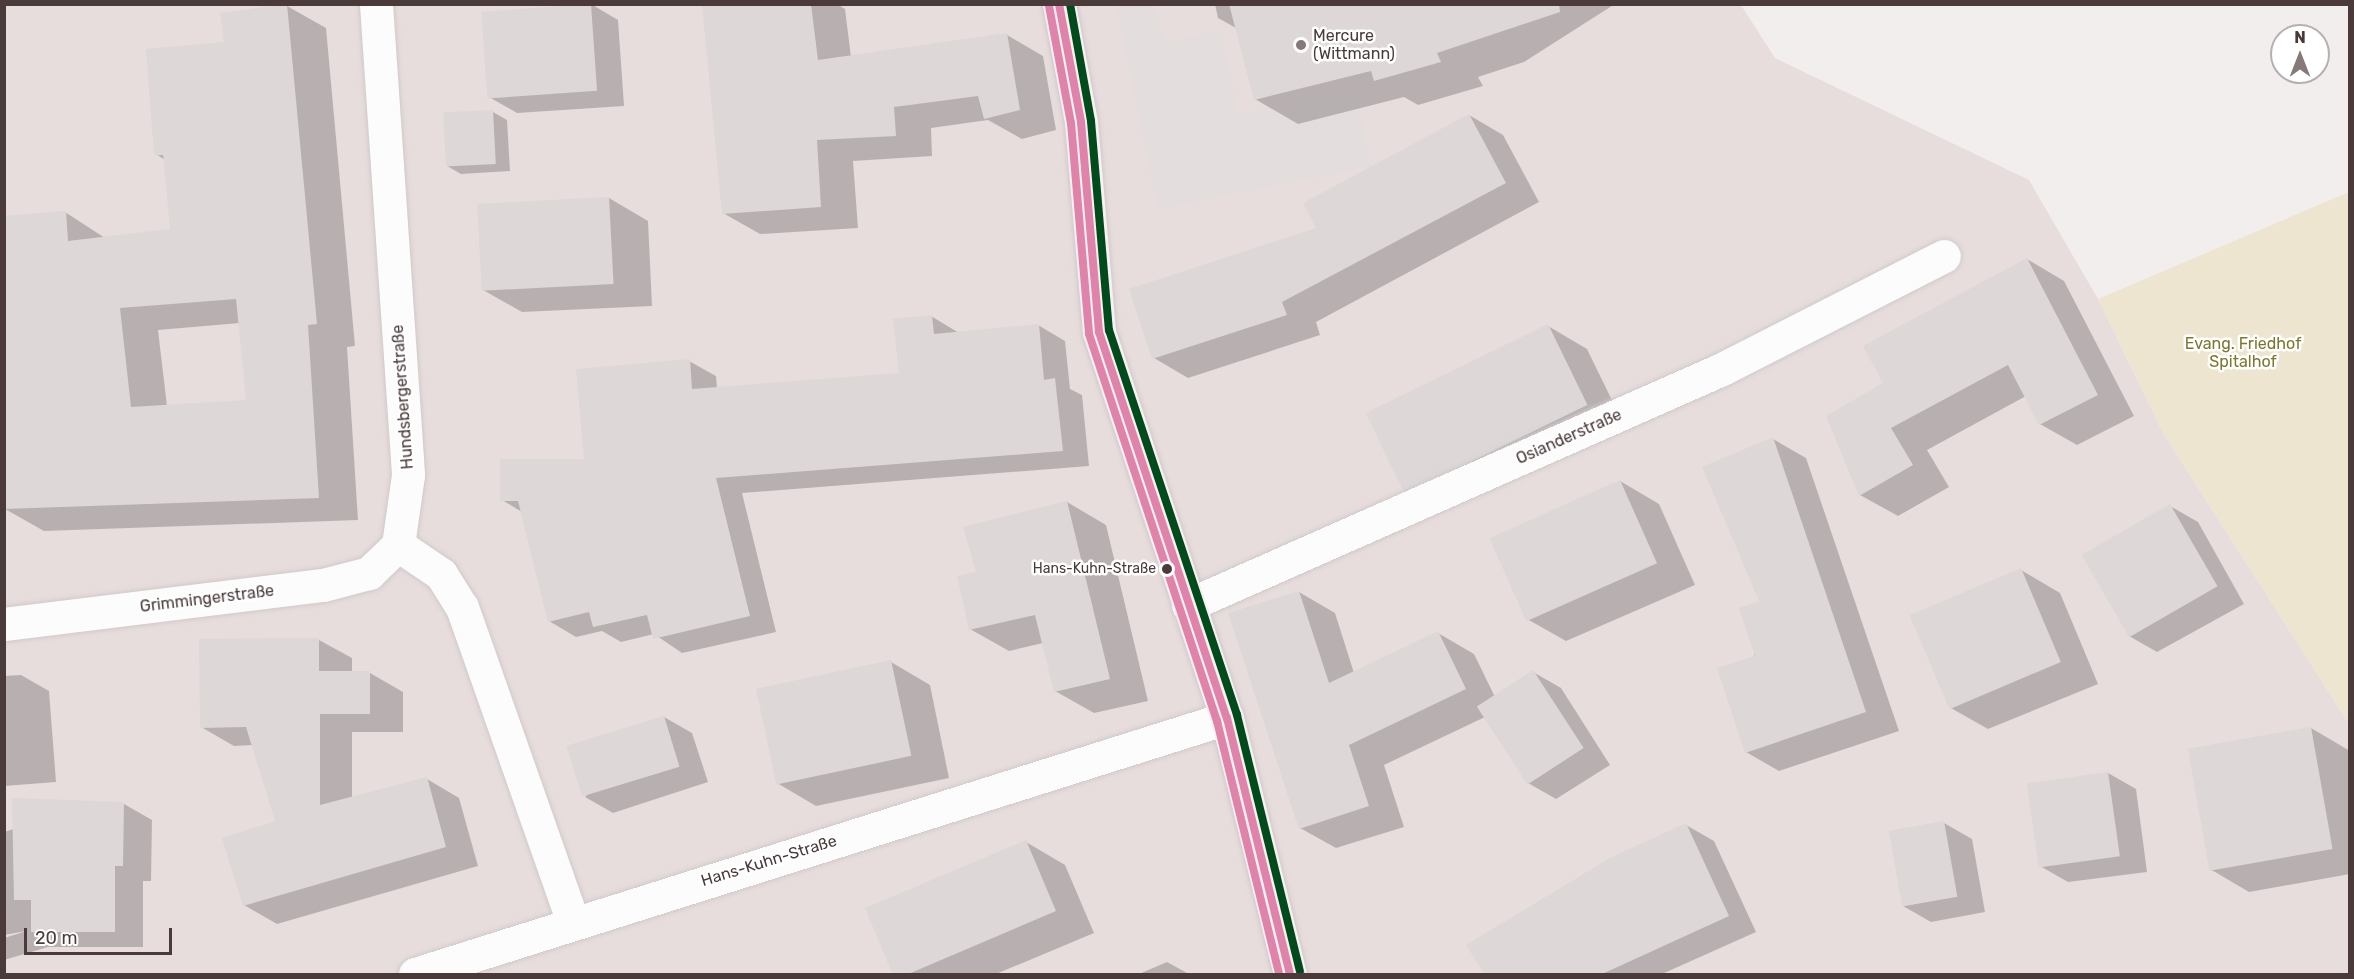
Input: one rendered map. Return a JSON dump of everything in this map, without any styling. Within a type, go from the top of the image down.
[{"type":"street","name":"Hundsbergerstraße","points":[[376,4],[408,476],[398,545]]},
{"type":"street","points":[[1059,4],[1081,122],[1099,332],[1227,718],[1290,975]]},
{"type":"street","name":"Osianderstraße","points":[[1188,605],[1722,369],[1944,256]]},
{"type":"street","name":"Grimmingerstraße","points":[[4,624],[323,585],[369,573],[398,545]]},
{"type":"street","points":[[398,545],[441,574],[462,606],[573,923]]},
{"type":"street","name":"Hans-Kuhn-Straße","points":[[415,975],[573,923],[1227,718]]},
{"type":"shaded area","points":[[5,5],[1741,5],[1775,58],[2029,180],[2098,299],[2163,433],[2349,724],[2349,974],[5,974]]},
{"type":"shaded area","points":[[1116,5],[1156,5],[1164,42],[1221,31],[1238,114],[1356,91],[1371,166],[1158,209]]},
{"type":"green space","name":"Evang. Friedhof Spitalhof","points":[[2349,192],[2349,724],[2163,433],[2098,299]]},
{"type":"building","points":[[287,4],[317,324],[308,325],[319,498],[4,509],[4,216],[66,211],[68,241],[170,229],[163,155],[154,155],[146,49],[224,42],[220,13]],"holes":[[[236,299],[246,400],[131,407],[120,308]]]},
{"type":"building","points":[[591,4],[597,91],[487,98],[481,12]]},
{"type":"building","points":[[702,4],[811,4],[818,60],[1007,33],[1020,110],[984,119],[978,96],[894,107],[896,136],[817,140],[821,207],[722,214]]},
{"type":"building","points":[[1229,4],[1559,4],[1560,12],[1437,53],[1441,62],[1374,81],[1371,71],[1254,100]]},
{"type":"building","points":[[493,110],[496,164],[446,167],[443,113]]},
{"type":"building","points":[[1469,114],[1506,183],[1282,302],[1287,315],[1152,359],[1129,289],[1316,228],[1303,203]]},
{"type":"building","points":[[609,197],[614,284],[482,291],[477,204]]},
{"type":"building","points":[[2027,258],[2098,395],[2039,425],[2008,365],[1891,428],[1913,465],[1859,496],[1826,416],[1883,383],[1863,346]]},
{"type":"building","points":[[932,315],[934,334],[1039,324],[1044,380],[1055,378],[1063,451],[716,478],[750,616],[653,639],[647,615],[593,627],[589,612],[548,622],[518,501],[500,501],[500,459],[584,459],[576,369],[690,359],[692,389],[899,373],[893,319]]},
{"type":"building","points":[[1548,324],[1587,405],[1405,494],[1366,413]]},
{"type":"building","points":[[1773,437],[1866,712],[1745,753],[1717,668],[1755,656],[1739,608],[1759,601],[1702,467]]},
{"type":"building","points":[[1620,480],[1657,563],[1526,621],[1489,538]]},
{"type":"building","points":[[1067,501],[1110,679],[1054,692],[1035,615],[969,630],[957,576],[976,572],[963,527]]},
{"type":"building","points":[[2170,504],[2218,586],[2129,637],[2082,555]]},
{"type":"building","points":[[2021,568],[2061,662],[1949,709],[1910,615]]},
{"type":"building","points":[[1299,591],[1329,683],[1438,631],[1466,689],[1349,745],[1369,806],[1299,829],[1228,613]]},
{"type":"building","points":[[319,638],[319,671],[370,671],[370,714],[320,714],[320,805],[427,777],[446,847],[243,906],[222,838],[275,821],[246,727],[200,728],[199,639]]},
{"type":"building","points":[[891,660],[911,756],[776,785],[756,689]]},
{"type":"building","points":[[1533,670],[1584,748],[1527,784],[1477,706]]},
{"type":"building","points":[[664,716],[679,767],[582,797],[566,746]]},
{"type":"building","points":[[2311,727],[2333,849],[2209,871],[2188,749]]},
{"type":"building","points":[[2108,772],[2120,856],[2039,868],[2027,783]]},
{"type":"building","points":[[12,798],[124,802],[123,866],[115,866],[115,932],[31,932],[31,900],[14,900]]},
{"type":"building","points":[[1944,821],[1957,897],[1902,907],[1889,831]]},
{"type":"building","points":[[1686,823],[1729,916],[1600,975],[1485,975],[1466,945],[1610,858]]},
{"type":"building","points":[[1026,840],[1056,911],[906,975],[893,975],[865,908]]},
{"type":"transit line","points":[[1059,4],[1081,122],[1099,332],[1227,718],[1290,974]]},
{"type":"transit line","points":[[1070,4],[1091,121],[1109,330],[1237,715],[1300,971]]},
{"type":"transit line","points":[[1049,6],[1071,123],[1089,334],[1217,721],[1279,974]]},
{"type":"place","name":"Mercure (Wittmann)","points":[[1301,45]]},
{"type":"place","name":"Hans-Kuhn-Straße","points":[[1167,569]]}]
